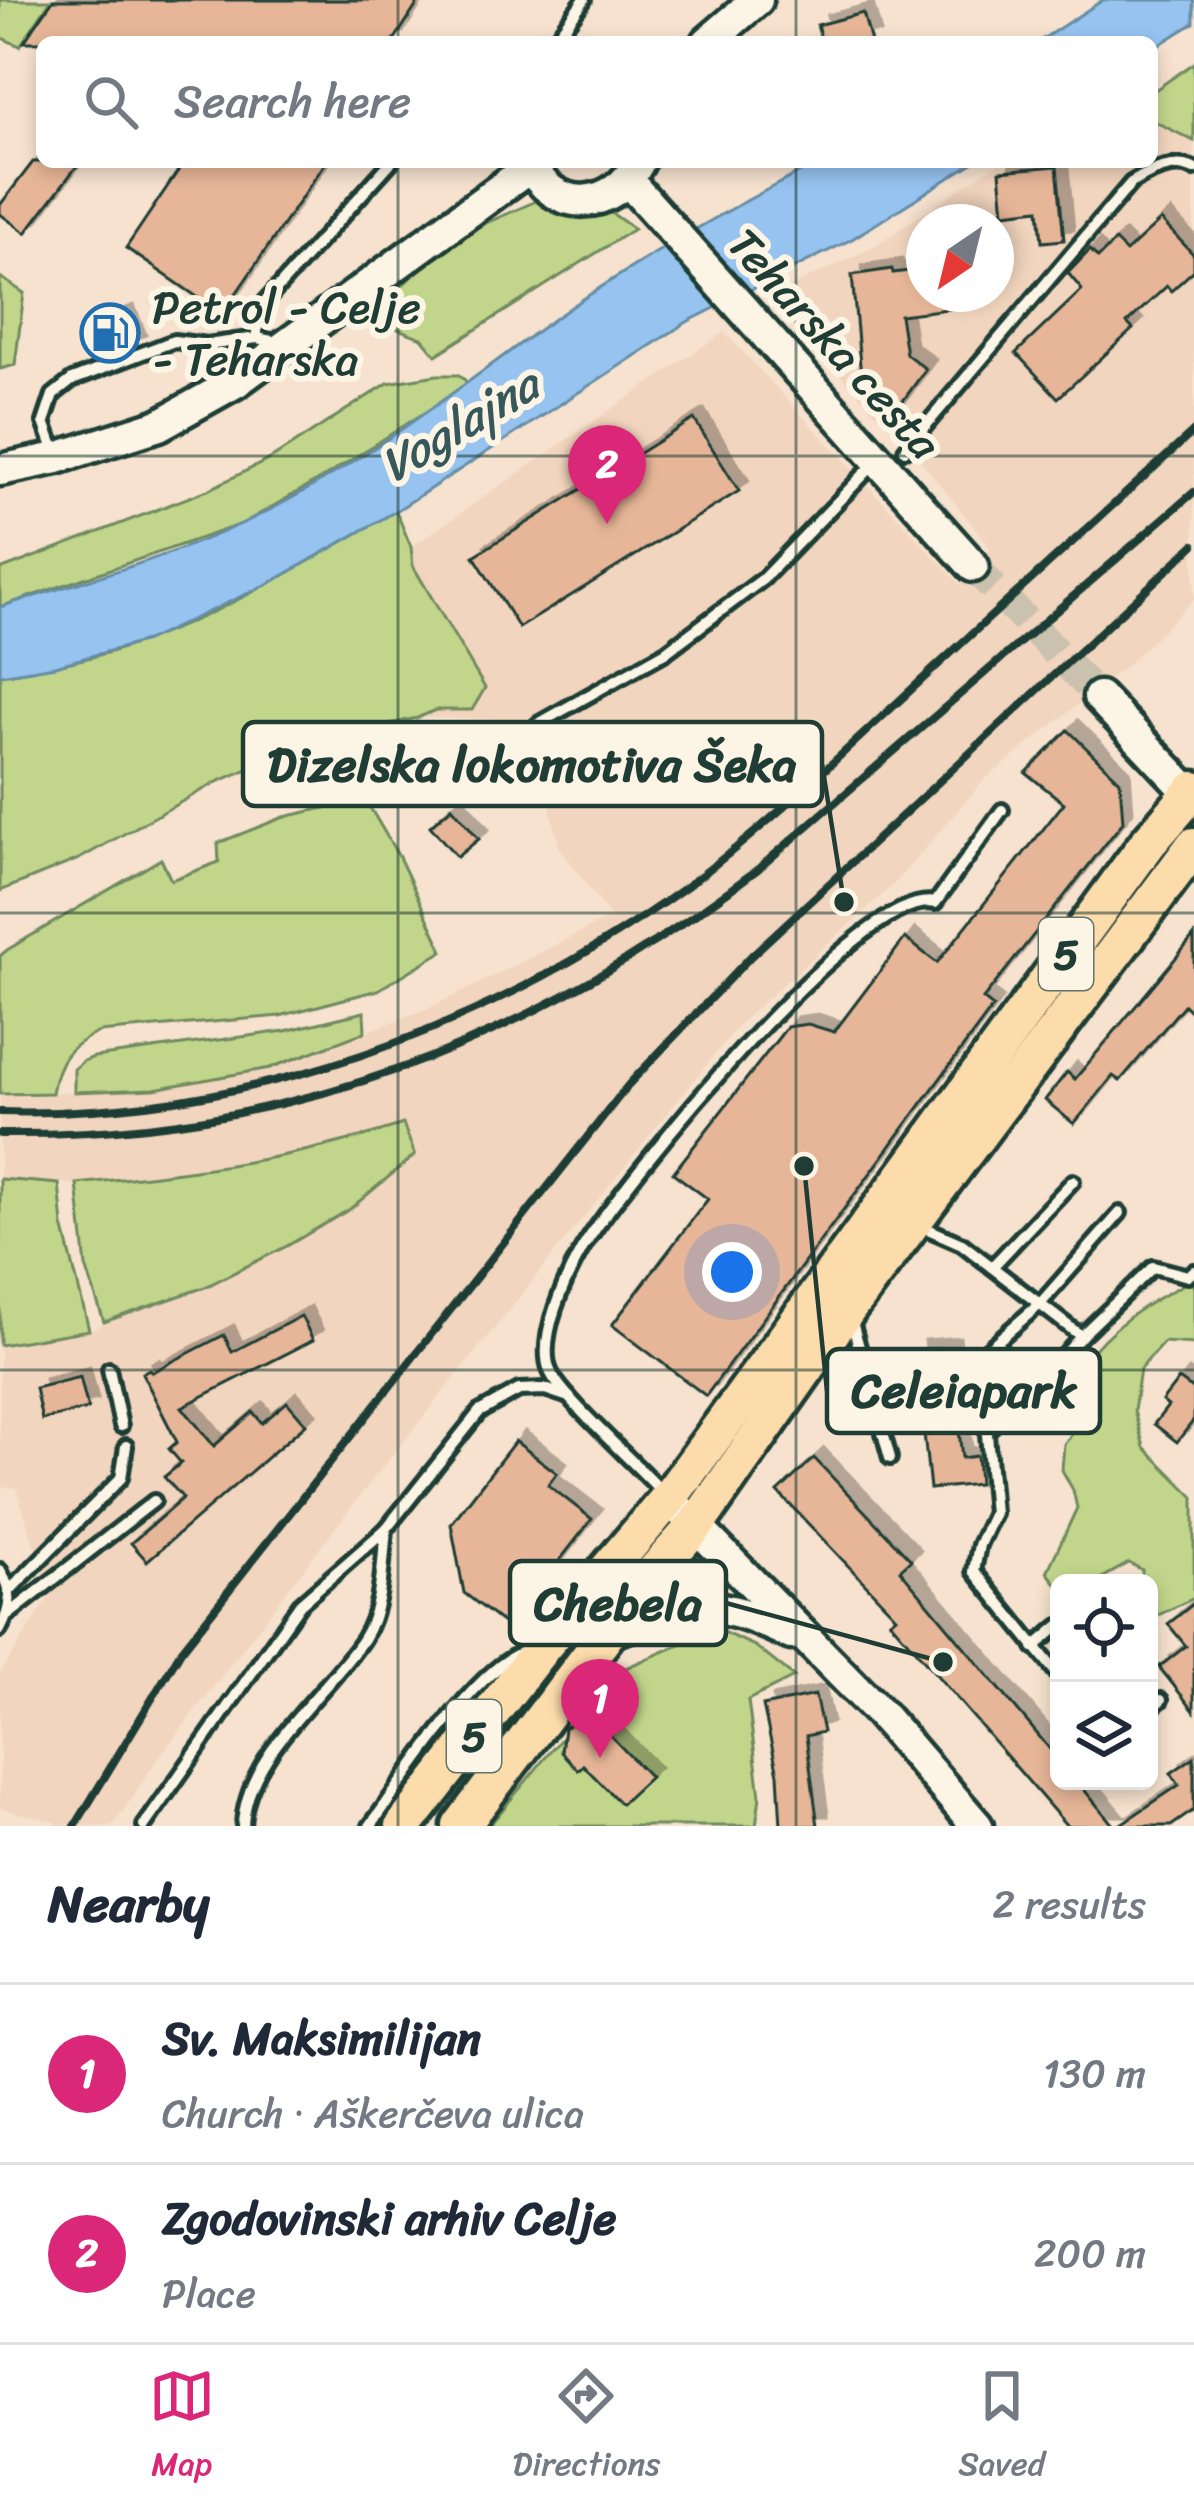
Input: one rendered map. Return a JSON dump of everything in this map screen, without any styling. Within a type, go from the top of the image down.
[{"type":"main road","name":"5","points":[[404,1826],[543,1646],[668,1499],[1148,843],[1192,791]]},
{"type":"main road","name":"5","points":[[460,1826],[696,1525],[849,1307],[1194,845]]},
{"type":"street","points":[[715,36],[756,0]]},
{"type":"street","name":"Teharska cesta","points":[[0,470],[57,458],[159,425],[236,382],[525,168]]},
{"type":"street","name":"Teharska cesta","points":[[531,168],[541,183],[576,200],[596,200],[638,181],[776,345],[891,455],[973,566]]},
{"type":"street","points":[[1099,697],[1192,791]]},
{"type":"street","points":[[668,1499],[879,1712],[977,1826]]},
{"type":"street","points":[[609,1632],[688,1606],[732,1608],[814,1646]]},
{"type":"lane","points":[[557,36],[584,0]]},
{"type":"lane","points":[[538,724],[666,652],[764,579],[891,455],[1131,183],[1151,170],[1185,164],[1194,170]]},
{"type":"lane","points":[[257,338],[257,311],[387,168]]},
{"type":"lane","points":[[57,458],[44,422],[53,395],[72,380],[174,341],[207,345],[257,338],[291,344]]},
{"type":"lane","points":[[668,1499],[549,1370],[553,1315],[581,1251],[625,1185],[756,1032],[868,929],[904,908],[935,903],[1002,810]]},
{"type":"lane","points":[[992,1267],[1073,1181]]},
{"type":"lane","points":[[1050,1666],[974,1571],[979,1545],[994,1513],[980,1356],[1040,1304],[1120,1213]]},
{"type":"lane","points":[[912,1222],[962,1244],[1081,1336]]},
{"type":"lane","points":[[987,1431],[1153,1267],[1188,1276],[1194,1270]]},
{"type":"lane","points":[[849,1307],[890,1459]]},
{"type":"lane","points":[[109,1369],[121,1426]]},
{"type":"lane","points":[[144,1826],[300,1604],[386,1529],[479,1412],[519,1390],[545,1389],[570,1398]]},
{"type":"lane","points":[[11,1589],[121,1478],[126,1447]]},
{"type":"lane","points":[[8,1615],[154,1501]]},
{"type":"lane","points":[[243,1826],[261,1766],[364,1636],[378,1601],[386,1529]]},
{"type":"lane","points":[[0,1570],[11,1589],[8,1615],[0,1630]]},
{"type":"lane","points":[[1034,1647],[1050,1634]]},
{"type":"lane","points":[[370,1826],[466,1700],[516,1654],[543,1646]]},
{"type":"shaded area","points":[[1158,123],[1194,141],[1194,599],[1128,664],[984,780],[895,883],[740,1023],[362,1493],[157,1760],[113,1826],[55,1826],[56,1822],[0,1808],[0,1674],[50,1596],[16,1487],[0,1488],[0,1345],[89,1330],[205,1287],[350,1210],[414,1154],[402,1124],[302,1154],[214,1170],[77,1184],[0,1179],[0,1094],[154,1089],[270,1068],[432,1007],[611,917],[559,848],[532,720],[417,718],[436,710],[472,710],[485,688],[413,566],[411,547],[724,332],[960,584],[991,548],[917,456],[767,298],[871,248],[906,225],[906,312],[1014,312],[1014,204],[937,204],[991,168],[1158,168]]},
{"type":"green space","points":[[0,0],[51,0],[20,46],[0,37]]},
{"type":"green space","points":[[1194,63],[1194,141],[1158,123],[1158,88]]},
{"type":"green space","points":[[559,191],[593,200],[634,229],[436,355],[422,338],[369,318],[450,239]]},
{"type":"green space","points":[[0,277],[24,293],[15,365],[0,369]]},
{"type":"green space","points":[[459,375],[469,384],[242,524],[0,607],[0,570],[208,490],[272,458],[388,383]]},
{"type":"green space","points":[[396,511],[411,547],[413,566],[485,688],[472,710],[436,710],[316,740],[217,782],[79,859],[0,891],[0,675],[92,657],[179,627],[274,581]]},
{"type":"green space","points":[[365,799],[399,857],[443,951],[378,990],[280,1016],[99,1032],[66,1055],[52,1093],[0,1094],[0,956],[7,950],[161,859],[171,880],[219,862],[218,843],[284,817]]},
{"type":"green space","points":[[364,1012],[365,1032],[270,1068],[154,1089],[74,1092],[74,1069],[94,1057],[285,1031]]},
{"type":"green space","points":[[403,1124],[415,1155],[350,1209],[205,1287],[104,1322],[86,1267],[77,1184],[282,1156]]},
{"type":"green space","points":[[0,1179],[59,1184],[63,1225],[89,1330],[0,1345]]},
{"type":"green space","points":[[1194,1279],[1194,1344],[1164,1342],[1140,1369],[1134,1411],[1144,1447],[1194,1497],[1194,1598],[1158,1615],[1158,1574],[1142,1574],[1129,1563],[1109,1574],[1050,1576],[1047,1572],[1077,1508],[1062,1470],[1064,1444],[1084,1419],[1088,1397],[1081,1366],[1105,1338],[1161,1296]]},
{"type":"green space","points":[[716,1629],[755,1646],[794,1677],[748,1700],[760,1796],[756,1826],[489,1826],[616,1672]]},
{"type":"water","points":[[1103,0],[1194,0],[1194,23],[1158,45],[1158,36],[1047,36]]},
{"type":"water","name":"Voglajna","points":[[809,168],[964,168],[852,239],[687,322],[396,511],[270,583],[146,641],[55,666],[0,675],[0,607],[183,548],[280,505],[394,434],[606,284]]},
{"type":"building","points":[[53,0],[420,0],[397,36],[36,36],[36,42],[24,42]]},
{"type":"building","points":[[863,13],[869,36],[820,36],[817,25]]},
{"type":"building","points":[[33,162],[36,168],[75,168],[26,233],[0,214],[0,205]]},
{"type":"building","points":[[180,168],[322,168],[222,314],[126,248]]},
{"type":"building","points":[[1057,168],[1064,240],[1042,242],[1039,209],[1014,212],[1014,204],[1003,204],[1000,171]]},
{"type":"building","points":[[1161,220],[1194,255],[1194,270],[1171,291],[1167,286],[1127,323],[1133,329],[1058,398],[1016,353],[1082,290],[1068,273],[1090,250],[1098,258],[1115,241],[1126,252]]},
{"type":"building","points":[[906,271],[906,312],[924,312],[900,315],[906,354],[926,369],[895,412],[862,388],[852,275]]},
{"type":"building","name":"Petrol - Celje - Teharska","points":[[124,315],[136,345],[99,359],[88,329]]},
{"type":"building","points":[[694,419],[739,491],[519,628],[474,556]]},
{"type":"building","points":[[1068,730],[1120,781],[1123,822],[983,999],[993,1007],[706,1396],[612,1325],[708,1199],[673,1173],[787,1027],[808,1024],[834,1032],[905,938],[937,963],[1064,803],[1026,773]]},
{"type":"building","points":[[452,807],[479,839],[457,857],[430,826]]},
{"type":"building","points":[[1194,936],[1194,1015],[1184,1005],[1120,1081],[1113,1076],[1074,1124],[1045,1100],[1067,1072],[1075,1079]]},
{"type":"building","points":[[301,1316],[313,1340],[182,1407],[214,1446],[253,1412],[262,1423],[287,1402],[306,1424],[147,1561],[131,1543],[183,1498],[164,1477],[181,1463],[169,1449],[177,1442],[142,1373],[224,1335],[232,1352]]},
{"type":"building","points":[[950,1347],[962,1458],[977,1456],[979,1484],[930,1489],[915,1350]]},
{"type":"building","points":[[80,1377],[88,1409],[42,1420],[35,1388]]},
{"type":"building","points":[[1179,1379],[1194,1390],[1194,1420],[1177,1442],[1154,1424],[1168,1406],[1162,1401]]},
{"type":"building","points":[[515,1441],[557,1473],[548,1485],[592,1519],[508,1627],[464,1593],[451,1524]]},
{"type":"building","points":[[814,1458],[911,1560],[900,1570],[1050,1749],[1050,1790],[1084,1790],[1114,1826],[1067,1826],[890,1621],[896,1616],[778,1492]]},
{"type":"building","points":[[1194,1603],[1194,1711],[1159,1667],[1186,1646],[1168,1624]]},
{"type":"building","points":[[815,1695],[823,1732],[806,1736],[818,1826],[781,1826],[778,1774],[763,1706]]},
{"type":"building","points":[[583,1718],[598,1734],[604,1729],[650,1777],[621,1804],[583,1765],[578,1770],[561,1752],[564,1728]]},
{"type":"building","points":[[1194,1757],[1194,1810],[1171,1826],[1118,1826],[1179,1785],[1171,1773]]},
{"type":"tunnel","points":[[973,566],[1099,697]]},
{"type":"railway","points":[[0,1112],[92,1110],[183,1100],[273,1081],[362,1055],[448,1022],[612,937],[687,886],[769,820],[1194,431]]},
{"type":"railway","points":[[0,1134],[106,1131],[208,1119],[306,1098],[402,1068],[495,1030],[585,984],[758,869],[1194,492]]},
{"type":"railway","points":[[75,1826],[181,1651],[629,1084],[751,956],[1194,545]]},
{"type":"place","name":"Petrol - Celje - Teharska","points":[[110,333]]},
{"type":"place","name":"Zgodovinski arhiv Celje","points":[[607,524]]},
{"type":"place","name":"Dizelska lokomotiva Šeka","points":[[844,902]]},
{"type":"place","name":"Celeiapark","points":[[804,1166]]},
{"type":"place","name":"Chebela","points":[[943,1662]]},
{"type":"place","name":"Sv. Maksimilijan","points":[[600,1758]]}]
